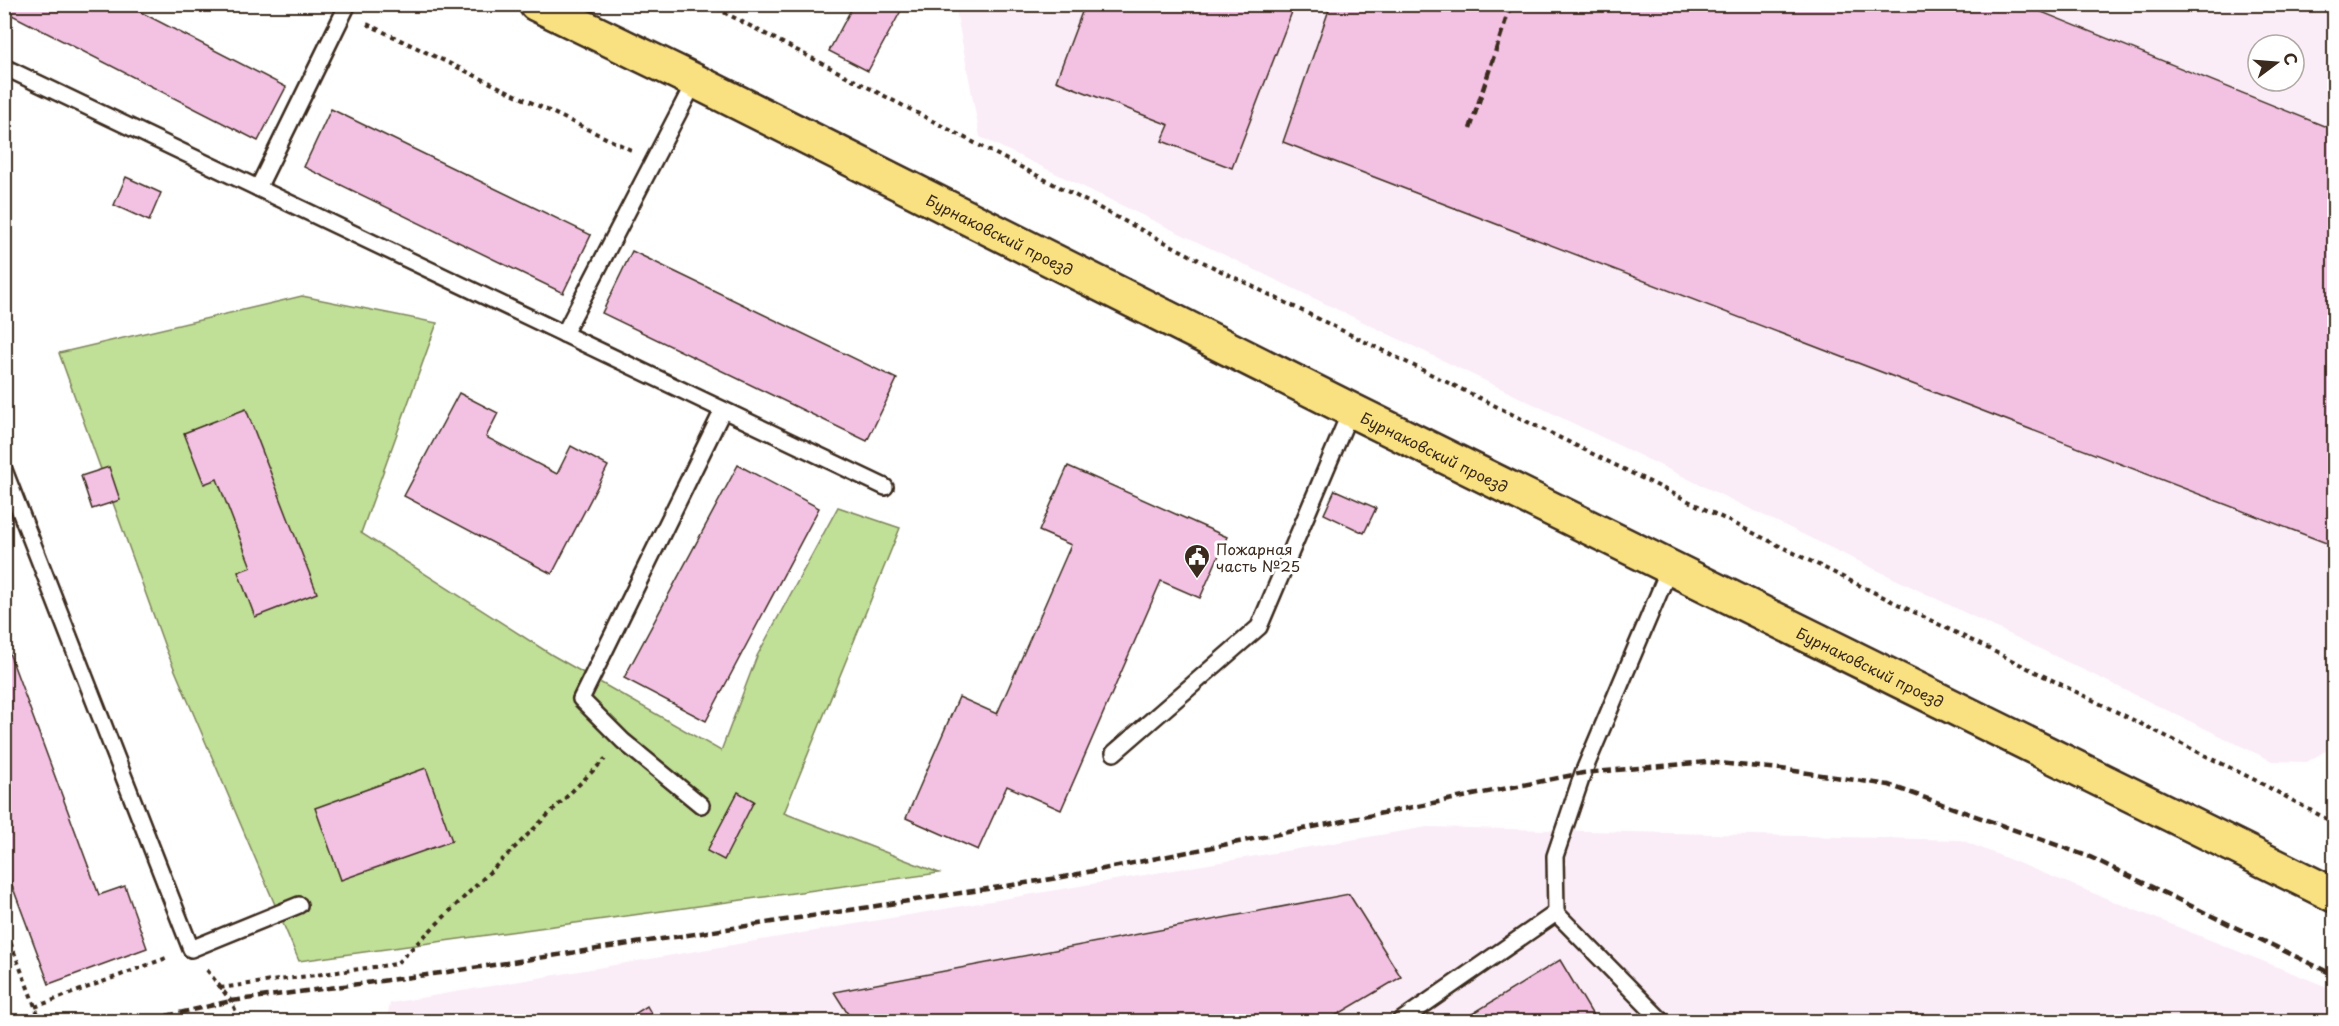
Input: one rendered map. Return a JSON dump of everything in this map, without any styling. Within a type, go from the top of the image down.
[{"type":"main road","name":"Бурнаковский проезд","points":[[536,4],[1351,410],[2334,895]]},
{"type":"lane","points":[[258,188],[346,9]]},
{"type":"lane","points":[[4,67],[885,487]]},
{"type":"lane","points":[[564,334],[694,81]]},
{"type":"lane","points":[[701,805],[623,741],[582,699],[723,410]]},
{"type":"lane","points":[[1114,753],[1259,627],[1351,410]]},
{"type":"lane","points":[[4,471],[191,949],[299,905]]},
{"type":"lane","points":[[1663,1022],[1556,913],[1555,856],[1583,773],[1670,567]]},
{"type":"lane","points":[[1399,1022],[1556,913]]},
{"type":"path","points":[[708,4],[1203,262],[2255,780],[2334,823]]},
{"type":"path","points":[[346,9],[654,161]]},
{"type":"path","points":[[220,988],[396,964],[623,741]]},
{"type":"path","points":[[4,926],[41,1022]]},
{"type":"path","points":[[35,1007],[191,949],[231,1001],[241,1022]]},
{"type":"shaded area","points":[[955,5],[2334,5],[2334,733],[2327,750],[2307,762],[2272,761],[980,137]]},
{"type":"shaded area","points":[[1427,827],[1961,840],[2325,986],[2334,991],[2334,1022],[386,1022],[390,1003]]},
{"type":"green space","points":[[302,296],[437,323],[361,533],[552,655],[721,751],[757,656],[838,507],[900,528],[784,813],[939,873],[299,961],[165,647],[59,353]]},
{"type":"building","points":[[8,4],[125,4],[286,87],[258,141],[4,11]]},
{"type":"building","points":[[854,4],[899,4],[903,7],[868,71],[829,51]]},
{"type":"building","points":[[1085,4],[1295,4],[1232,168],[1162,141],[1169,125],[1056,81]]},
{"type":"building","points":[[1331,4],[2022,4],[2334,130],[2334,546],[1283,142]]},
{"type":"building","points":[[331,109],[591,235],[563,293],[304,167]]},
{"type":"building","points":[[126,177],[161,193],[149,221],[114,205]]},
{"type":"building","points":[[632,251],[897,379],[867,441],[602,313]]},
{"type":"building","points":[[459,393],[498,413],[486,437],[557,474],[571,446],[608,466],[552,574],[404,496]]},
{"type":"building","points":[[246,409],[317,593],[255,617],[238,572],[251,567],[217,479],[204,484],[184,433]]},
{"type":"building","points":[[738,465],[819,508],[706,721],[624,678]]},
{"type":"building","points":[[1068,466],[1227,537],[1200,598],[1161,581],[1061,810],[1007,786],[978,850],[906,818],[959,697],[997,714],[1071,545],[1039,531]]},
{"type":"building","points":[[109,467],[120,500],[92,509],[81,476]]},
{"type":"building","points":[[1335,490],[1376,508],[1364,533],[1324,514]]},
{"type":"building","points":[[4,639],[99,895],[125,886],[147,948],[49,984],[4,864]]},
{"type":"building","points":[[426,768],[452,841],[341,880],[315,808]]},
{"type":"building","points":[[738,792],[754,801],[724,860],[707,851]]},
{"type":"building","points":[[1349,894],[1401,977],[1325,1022],[853,1022],[834,992]]},
{"type":"building","points":[[1560,960],[1597,1022],[1459,1022]]},
{"type":"building","points":[[647,1006],[656,1022],[622,1022]]},
{"type":"railway","points":[[1470,129],[1511,4]]},
{"type":"railway","points":[[140,1022],[231,1001],[441,973],[1058,878],[1583,773],[1707,762],[1781,769],[1889,785],[2090,857],[2334,975]]},
{"type":"place","name":"Пожарная часть №25","points":[[1197,580]]}]
